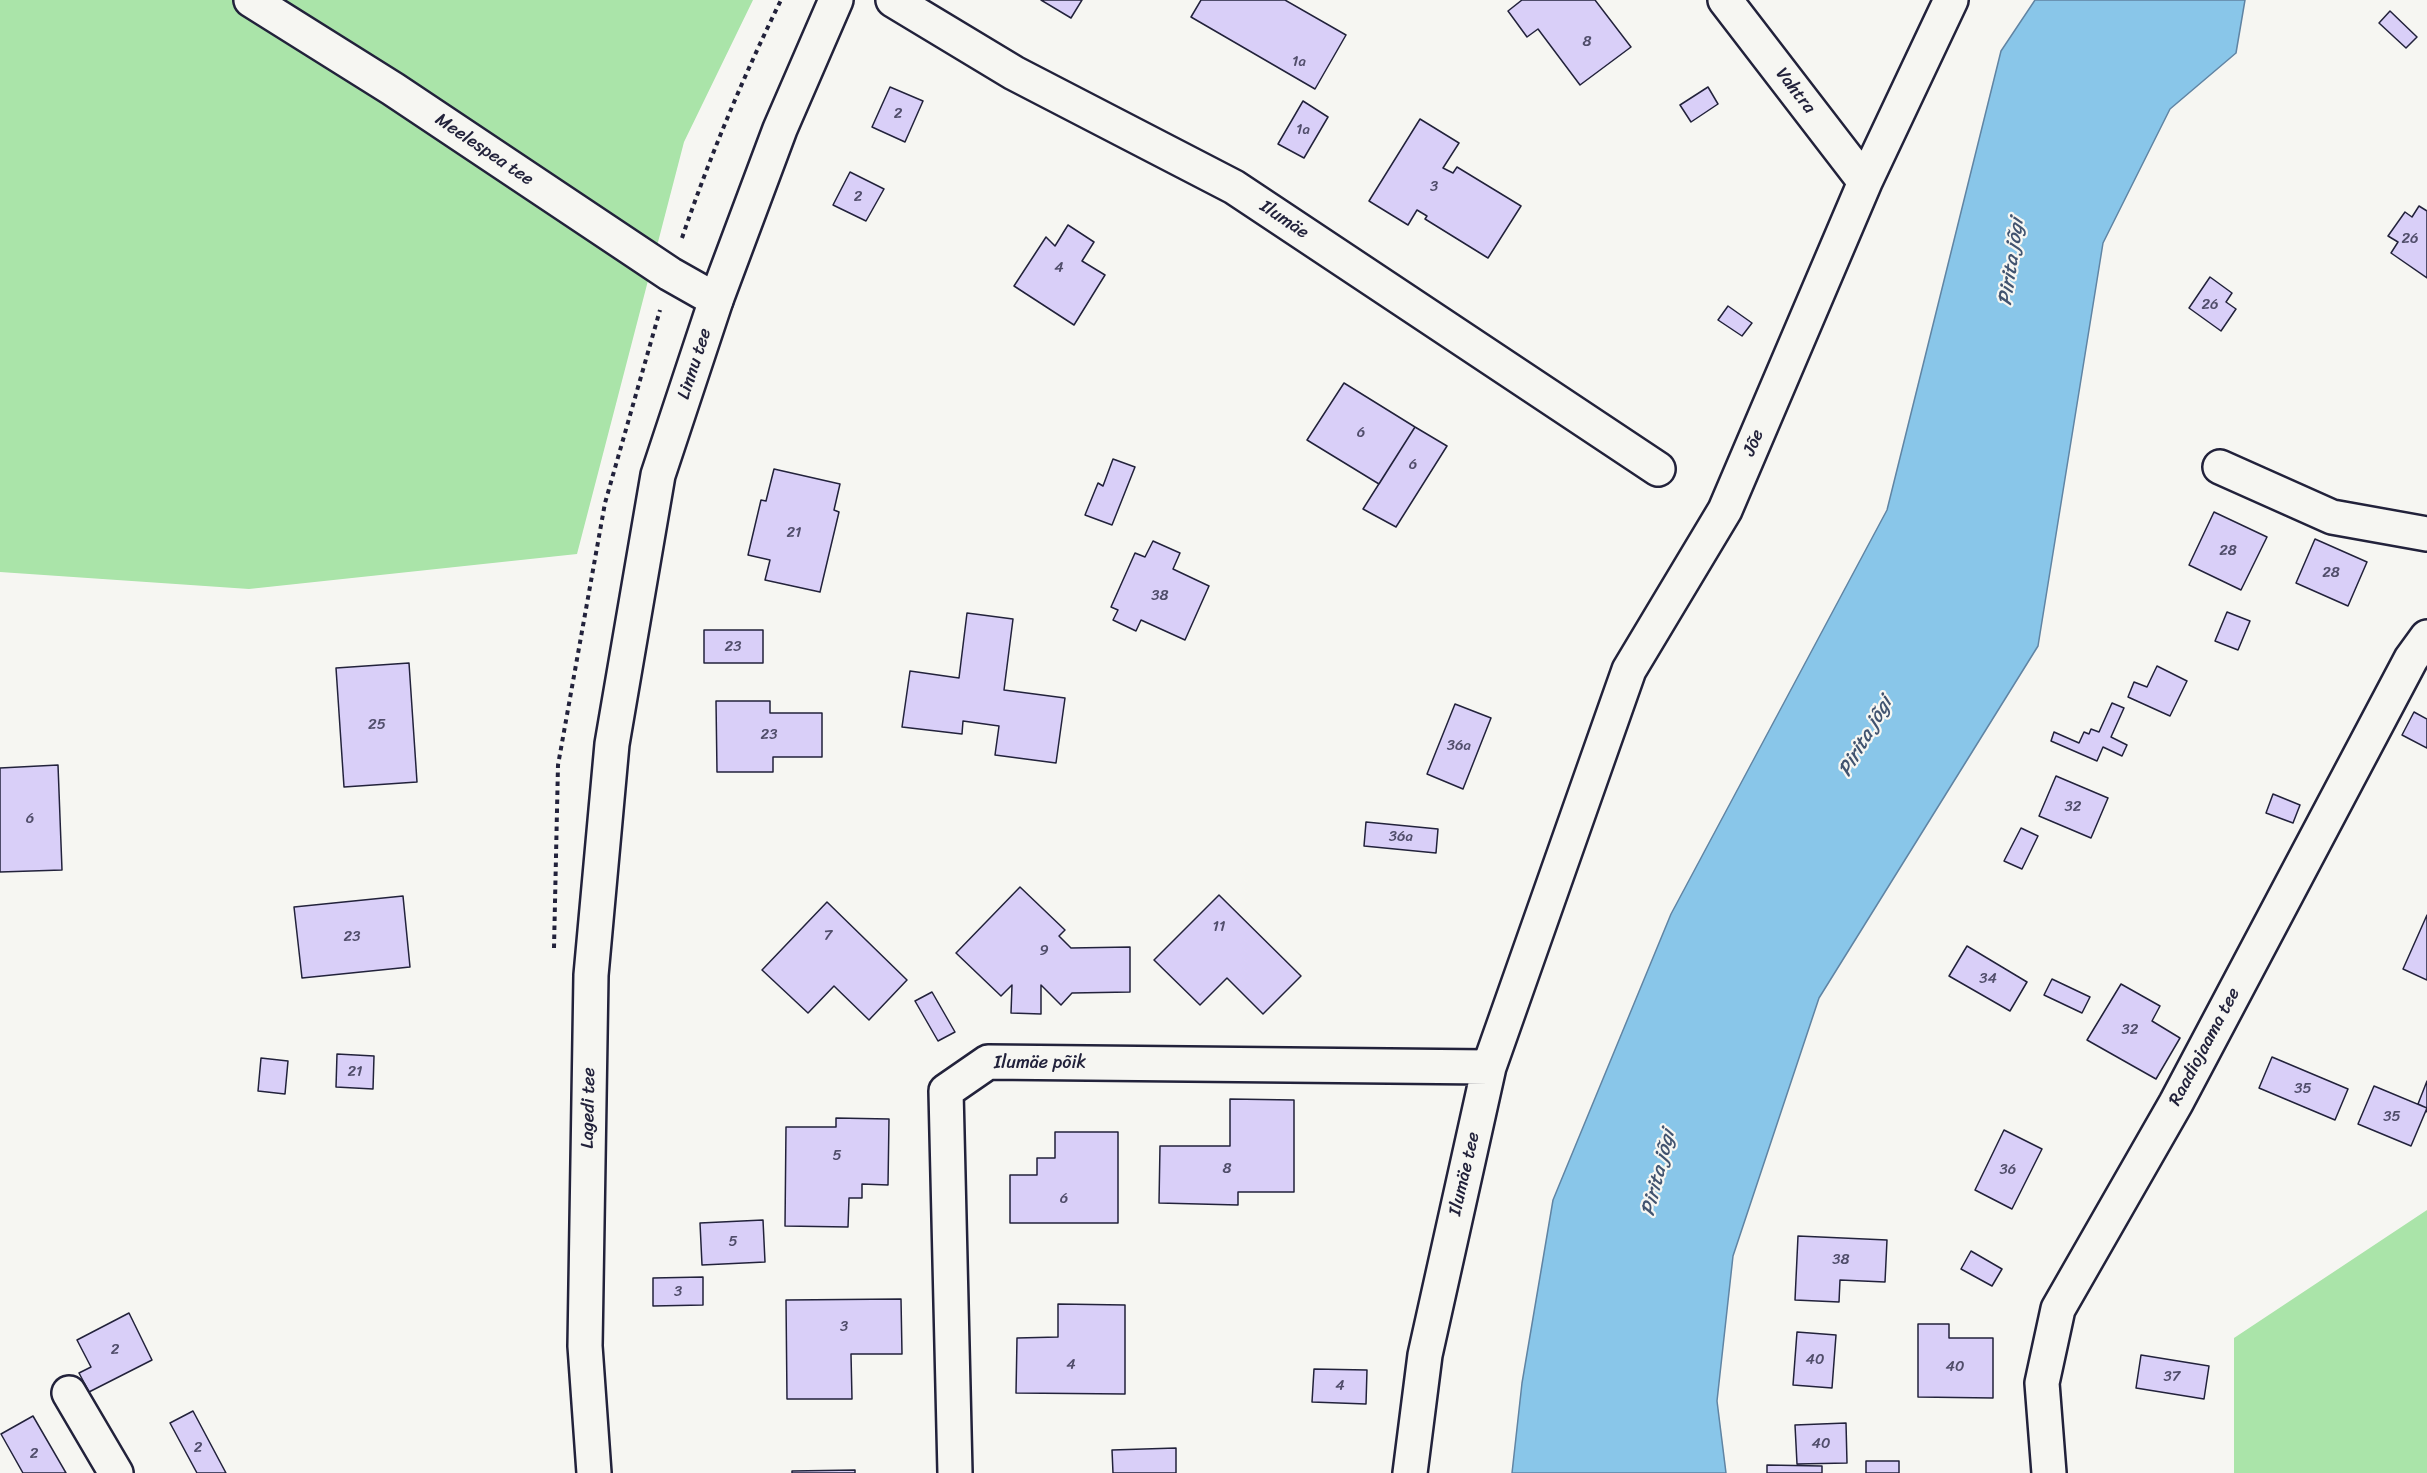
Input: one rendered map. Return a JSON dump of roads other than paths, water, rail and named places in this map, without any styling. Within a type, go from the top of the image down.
[{"type":"street","name":"Meelespea tee","points":[[251,0],[393,89],[670,274],[716,300]]},
{"type":"street","name":"Linnu tee","points":[[612,744],[658,475],[716,300],[780,129],[836,0]]},
{"type":"street","name":"Ilumäe","points":[[893,0],[1014,73],[1234,187],[1658,469]]},
{"type":"street","name":"Vahtra","points":[[1725,0],[1865,182]]},
{"type":"street","name":"Jõe","points":[[1555,883],[1629,670],[1725,510],[1865,182],[1951,0]]},
{"type":"street","points":[[2220,467],[2332,517],[2427,534]]},
{"type":"street","name":"Raadiojaama tee","points":[[2049,1473],[2042,1383],[2058,1309],[2176,1103],[2405,669],[2427,637]]},
{"type":"street","name":"Lagedi tee","points":[[594,1473],[585,1346],[591,987],[612,744]]},
{"type":"street","name":"Ilumäe tee","points":[[1410,1473],[1425,1355],[1489,1068],[1555,883]]},
{"type":"street","name":"Ilumäe põik","points":[[955,1473],[946,1091],[987,1062],[1489,1068]]},
{"type":"street","points":[[69,1393],[116,1473]]},
{"type":"water","name":"Pirita jõgi","points":[[2035,0],[2245,0],[2236,53],[2170,109],[2103,243],[2038,646],[1819,998],[1733,1256],[1717,1401],[1726,1473],[1512,1473],[1522,1383],[1553,1200],[1671,914],[1887,510],[2001,51]]}]
